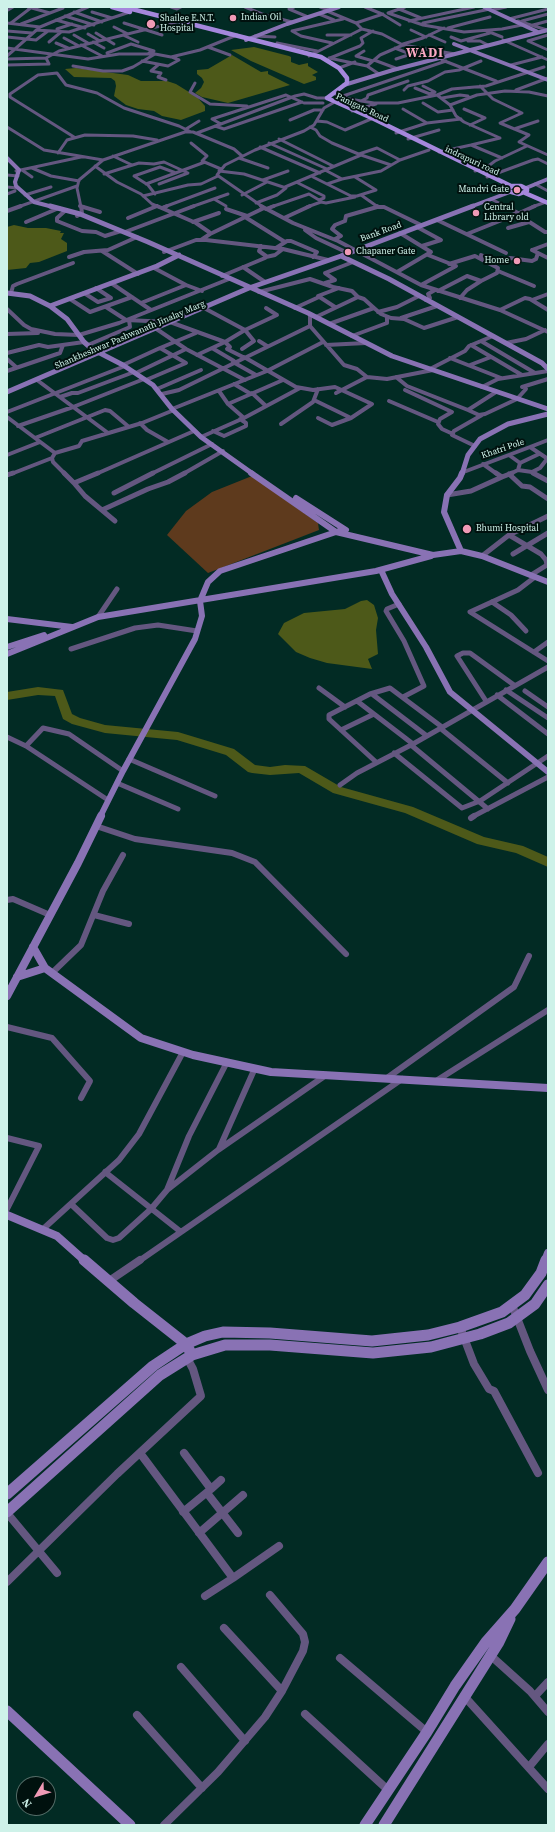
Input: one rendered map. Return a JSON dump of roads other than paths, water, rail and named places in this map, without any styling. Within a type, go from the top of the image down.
[{"type":"main road","points":[[112,7],[129,9],[180,21],[235,36]]},
{"type":"main road","points":[[129,9],[173,22],[248,39]]},
{"type":"main road","name":"Panigate Road","points":[[248,39],[320,59],[339,71],[343,78],[344,85],[332,93],[326,101],[371,119],[398,132],[429,150]]},
{"type":"main road","name":"Panigate Road","points":[[310,55],[319,55],[339,68]]},
{"type":"main road","points":[[339,68],[347,78],[347,83],[344,85]]},
{"type":"main road","points":[[326,101],[353,111],[398,132]]},
{"type":"main road","points":[[410,139],[488,176],[519,194],[525,190]]},
{"type":"main road","name":"indrapuri road","points":[[429,150],[476,170]]},
{"type":"main road","points":[[510,189],[518,186],[547,203]]},
{"type":"street","points":[[8,10],[13,7]]},
{"type":"street","points":[[9,23],[26,12],[30,7],[94,25]]},
{"type":"street","points":[[40,10],[48,7]]},
{"type":"street","points":[[8,54],[40,26],[88,7]]},
{"type":"street","points":[[36,30],[47,29],[69,32],[94,25],[129,9],[139,7]]},
{"type":"street","points":[[171,7],[177,9],[181,7]]},
{"type":"street","points":[[245,7],[262,14],[292,22]]},
{"type":"street","points":[[294,7],[289,9],[308,17]]},
{"type":"street","points":[[320,7],[343,19],[356,23],[362,29],[373,31],[402,45],[447,54],[455,54],[504,39],[547,30]]},
{"type":"street","points":[[248,39],[292,22],[339,7]]},
{"type":"street","points":[[366,7],[382,14],[400,25]]},
{"type":"street","points":[[356,23],[405,7]]},
{"type":"street","points":[[409,21],[474,7]]},
{"type":"street","points":[[484,7],[547,36]]},
{"type":"street","points":[[419,24],[506,7]]},
{"type":"street","points":[[21,24],[63,8]]},
{"type":"street","points":[[399,9],[421,18]]},
{"type":"street","points":[[511,19],[548,9]]},
{"type":"street","points":[[26,12],[31,13]]},
{"type":"street","points":[[74,12],[102,22]]},
{"type":"street","points":[[92,12],[112,18]]},
{"type":"street","points":[[449,12],[458,16]]},
{"type":"street","points":[[388,13],[419,24],[464,32],[502,29],[548,14]]},
{"type":"street","points":[[319,14],[334,20]]},
{"type":"street","points":[[37,15],[42,16]]},
{"type":"street","points":[[367,66],[374,60],[402,45],[445,28],[490,17]]},
{"type":"street","points":[[332,43],[301,36],[292,31],[343,19]]},
{"type":"street","points":[[56,20],[84,28]]},
{"type":"street","points":[[7,59],[46,58],[54,53],[68,48],[180,21]]},
{"type":"street","points":[[8,38],[37,40],[47,29],[63,22]]},
{"type":"street","points":[[533,25],[548,22]]},
{"type":"street","points":[[9,23],[40,26]]},
{"type":"street","points":[[124,23],[162,35]]},
{"type":"street","points":[[521,23],[547,30]]},
{"type":"street","points":[[57,30],[72,24]]},
{"type":"street","points":[[440,24],[445,28]]},
{"type":"street","points":[[114,26],[128,34]]},
{"type":"street","points":[[483,30],[489,26]]},
{"type":"street","points":[[319,55],[332,43],[352,35],[362,29]]},
{"type":"street","points":[[502,29],[504,39]]},
{"type":"street","points":[[7,30],[32,33]]},
{"type":"street","points":[[411,30],[445,42]]},
{"type":"street","points":[[483,30],[548,60]]},
{"type":"street","points":[[139,31],[155,37]]},
{"type":"street","points":[[330,58],[360,46],[363,43],[361,38],[373,31]]},
{"type":"street","points":[[49,42],[61,32]]},
{"type":"street","points":[[464,41],[490,32]]},
{"type":"street","points":[[96,33],[114,44]]},
{"type":"street","points":[[88,34],[100,40]]},
{"type":"street","points":[[74,35],[88,43]]},
{"type":"street","points":[[123,35],[138,42]]},
{"type":"street","points":[[327,35],[352,35]]},
{"type":"street","points":[[171,57],[208,47],[235,36]]},
{"type":"street","points":[[255,36],[275,37]]},
{"type":"street","points":[[515,45],[547,36]]},
{"type":"street","points":[[451,37],[460,41],[480,41],[488,44]]},
{"type":"street","points":[[64,38],[104,56]]},
{"type":"street","points":[[528,41],[548,50]]},
{"type":"street","points":[[93,42],[104,48]]},
{"type":"street","points":[[56,43],[68,48]]},
{"type":"street","points":[[277,43],[330,58],[355,62],[367,66],[379,74]]},
{"type":"street","points":[[104,56],[131,44],[154,51],[148,54]]},
{"type":"street","points":[[454,44],[547,79]]},
{"type":"street","points":[[208,47],[230,55]]},
{"type":"street","points":[[7,48],[54,53],[86,59],[104,56],[154,54],[179,60],[168,66],[142,61]]},
{"type":"street","points":[[395,48],[411,54]]},
{"type":"street","points":[[396,59],[428,49]]},
{"type":"street","points":[[364,50],[356,56],[374,60],[398,69]]},
{"type":"street","points":[[8,54],[29,54],[34,51]]},
{"type":"street","points":[[430,56],[479,53]]},
{"type":"street","points":[[73,66],[118,72],[129,69],[154,54]]},
{"type":"street","points":[[344,85],[438,58],[447,54]]},
{"type":"street","points":[[166,80],[158,77],[161,73],[151,71],[156,64],[167,56]]},
{"type":"street","points":[[511,65],[542,57]]},
{"type":"street","points":[[46,58],[66,85],[97,93],[124,108],[186,129],[234,149],[255,150]]},
{"type":"street","points":[[438,58],[496,81]]},
{"type":"street","points":[[343,97],[446,61]]},
{"type":"street","points":[[339,68],[355,62]]},
{"type":"street","points":[[404,90],[408,86],[428,81],[445,72],[481,62]]},
{"type":"street","points":[[7,65],[52,66]]},
{"type":"street","points":[[415,88],[429,95],[437,95],[452,89],[486,86],[496,81],[544,67]]},
{"type":"street","points":[[57,73],[46,73],[29,80],[10,94],[10,97],[74,137]]},
{"type":"street","points":[[513,91],[547,79]]},
{"type":"street","points":[[361,101],[368,95],[408,81]]},
{"type":"street","points":[[195,83],[190,92],[202,100],[215,105],[250,106]]},
{"type":"street","points":[[332,93],[343,97],[377,104],[398,103],[435,92],[423,86]]},
{"type":"street","points":[[480,86],[498,101],[522,113],[500,122],[529,136],[519,142],[548,156]]},
{"type":"street","points":[[450,105],[471,97],[513,91],[529,92],[548,96]]},
{"type":"street","points":[[196,133],[291,97],[304,94],[326,101]]},
{"type":"street","points":[[221,124],[212,119],[286,95],[302,102],[314,104],[326,101]]},
{"type":"street","points":[[437,95],[450,105],[461,119],[470,125],[500,138],[439,152]]},
{"type":"street","points":[[442,98],[460,95],[471,97]]},
{"type":"street","points":[[7,101],[14,99]]},
{"type":"street","points":[[143,196],[188,185],[205,183],[218,176],[220,170],[225,165],[260,147],[310,127],[317,121],[326,101]]},
{"type":"street","points":[[215,126],[224,129],[302,102]]},
{"type":"street","points":[[423,103],[438,112],[453,110]]},
{"type":"street","points":[[353,111],[377,104]]},
{"type":"street","points":[[403,109],[427,123]]},
{"type":"street","points":[[464,109],[486,118],[470,125]]},
{"type":"street","points":[[290,120],[314,110],[323,110]]},
{"type":"street","points":[[317,121],[327,122],[345,130],[371,119]]},
{"type":"street","points":[[398,132],[427,123],[461,119]]},
{"type":"street","points":[[186,129],[199,121]]},
{"type":"street","points":[[514,129],[538,121]]},
{"type":"street","points":[[7,127],[36,146],[58,153],[102,160]]},
{"type":"street","points":[[310,127],[316,130],[320,136],[332,143],[360,155],[391,165]]},
{"type":"street","points":[[410,139],[439,130]]},
{"type":"street","points":[[79,215],[82,213],[77,186],[79,181],[102,160],[157,140],[191,132]]},
{"type":"street","points":[[58,153],[68,140],[85,135],[133,136],[157,140]]},
{"type":"street","points":[[279,139],[333,166]]},
{"type":"street","points":[[191,143],[207,156],[201,160],[220,170],[244,174],[285,187],[298,183],[333,166],[377,148],[400,160]]},
{"type":"street","points":[[269,143],[342,179]]},
{"type":"street","points":[[471,145],[502,158]]},
{"type":"street","points":[[476,170],[527,146]]},
{"type":"street","points":[[260,147],[320,173]]},
{"type":"street","points":[[234,149],[241,157],[268,168]]},
{"type":"street","points":[[327,184],[342,179],[381,171],[400,160],[429,150]]},
{"type":"street","points":[[538,159],[536,156],[542,154],[548,156]]},
{"type":"street","points":[[113,156],[132,165]]},
{"type":"street","points":[[7,175],[82,157]]},
{"type":"street","points":[[7,158],[18,173]]},
{"type":"street","points":[[488,176],[538,159],[548,164]]},
{"type":"street","points":[[7,162],[18,173],[32,177]]},
{"type":"street","points":[[104,174],[139,163],[154,164],[164,162],[188,173],[159,184]]},
{"type":"street","points":[[146,184],[205,162]]},
{"type":"street","points":[[491,164],[503,170]]},
{"type":"street","points":[[95,166],[104,174],[143,196],[147,201],[202,226],[215,241]]},
{"type":"street","points":[[155,194],[146,184],[134,176],[160,167],[176,173]]},
{"type":"street","points":[[32,168],[51,176],[79,181]]},
{"type":"street","points":[[242,194],[265,181],[288,171]]},
{"type":"street","points":[[18,173],[12,183],[13,188],[32,202],[79,215],[166,251],[222,276],[227,280]]},
{"type":"street","points":[[218,176],[242,194],[265,208],[335,240],[421,284],[437,291],[500,310],[547,331]]},
{"type":"street","points":[[313,176],[354,196]]},
{"type":"street","points":[[284,218],[296,213],[299,210],[321,202],[326,203],[344,200],[375,191],[376,189],[355,177]]},
{"type":"street","points":[[525,190],[548,179]]},
{"type":"street","points":[[61,210],[57,221],[82,231],[96,232],[105,236],[121,232],[228,194],[205,183]]},
{"type":"street","points":[[166,251],[201,240],[209,234],[265,208],[309,194],[319,200],[324,198],[324,196],[298,183]]},
{"type":"street","points":[[535,184],[548,191]]},
{"type":"street","points":[[7,211],[77,186]]},
{"type":"street","points":[[25,196],[51,187]]},
{"type":"street","points":[[256,203],[282,192],[285,187]]},
{"type":"street","points":[[7,194],[13,188]]},
{"type":"street","points":[[13,188],[32,202]]},
{"type":"street","points":[[162,208],[215,188]]},
{"type":"street","name":"Bank Road","points":[[253,290],[265,282],[341,256],[437,220],[491,199],[510,189]]},
{"type":"street","points":[[361,195],[378,207]]},
{"type":"street","points":[[214,199],[226,207],[246,216],[285,242]]},
{"type":"street","points":[[491,199],[518,214],[545,232],[548,232]]},
{"type":"street","points":[[467,234],[547,203]]},
{"type":"street","points":[[80,206],[100,212]]},
{"type":"street","points":[[128,218],[157,206]]},
{"type":"street","points":[[335,240],[341,236],[332,229],[335,225],[345,221],[346,216],[378,207],[384,207],[442,240],[422,246]]},
{"type":"street","points":[[26,222],[61,210]]},
{"type":"street","points":[[193,222],[219,213]]},
{"type":"street","points":[[437,220],[506,253]]},
{"type":"street","points":[[508,228],[529,222]]},
{"type":"street","points":[[302,226],[316,238],[348,253]]},
{"type":"street","points":[[121,232],[135,238]]},
{"type":"street","points":[[397,272],[431,252],[400,233]]},
{"type":"street","points":[[69,257],[84,252],[108,250],[135,238]]},
{"type":"street","points":[[201,240],[283,249],[328,260]]},
{"type":"street","points":[[276,248],[291,240],[317,252],[313,257]]},
{"type":"street","points":[[548,244],[532,250],[548,258]]},
{"type":"street","points":[[261,246],[259,251],[266,257]]},
{"type":"street","points":[[222,276],[266,257],[275,255],[283,249]]},
{"type":"street","points":[[102,251],[138,274]]},
{"type":"street","points":[[449,264],[481,255],[496,261],[512,258],[532,261],[536,259],[538,253]]},
{"type":"street","points":[[421,284],[456,266],[428,255]]},
{"type":"street","points":[[50,306],[154,268],[177,256]]},
{"type":"street","points":[[177,256],[227,280],[310,314],[392,356],[548,409]]},
{"type":"street","points":[[341,256],[378,276],[389,279],[542,363],[547,368],[535,373],[501,378],[482,387]]},
{"type":"street","points":[[476,256],[498,268],[498,271],[534,286]]},
{"type":"street","points":[[325,283],[336,280],[326,273],[353,262]]},
{"type":"street","points":[[73,263],[17,284],[13,286],[9,293],[30,296],[50,306],[67,320],[86,344],[124,366],[157,389],[173,410],[201,437],[223,451],[270,487],[334,530],[433,555]]},
{"type":"street","points":[[243,267],[265,282]]},
{"type":"street","points":[[154,268],[186,285],[202,291]]},
{"type":"street","points":[[460,298],[467,290],[498,271]]},
{"type":"street","points":[[426,300],[430,298],[428,294],[467,276],[481,281]]},
{"type":"street","points":[[253,290],[292,284],[310,279],[333,287],[352,291],[358,297],[364,299],[378,312],[387,316],[416,323],[424,328],[458,317]]},
{"type":"street","points":[[7,309],[31,329],[79,335],[128,320],[227,280]]},
{"type":"street","points":[[111,283],[151,310]]},
{"type":"street","points":[[141,303],[186,285]]},
{"type":"street","points":[[84,293],[98,302],[111,298],[96,288]]},
{"type":"street","points":[[295,308],[319,297],[318,296],[340,288]]},
{"type":"street","name":"Shankheshwar Pashwanath Jinalay Marg","points":[[7,396],[172,323],[253,290]]},
{"type":"street","points":[[532,300],[548,294]]},
{"type":"street","points":[[378,312],[397,307],[419,296]]},
{"type":"street","points":[[70,299],[90,312],[132,297]]},
{"type":"street","points":[[319,297],[335,307]]},
{"type":"street","points":[[316,317],[358,297]]},
{"type":"street","points":[[500,310],[524,298],[532,300],[548,310]]},
{"type":"street","points":[[400,319],[437,306]]},
{"type":"street","points":[[106,307],[128,320],[172,323],[225,342],[230,347],[228,349],[300,388],[318,389],[331,387],[342,390],[372,404],[351,418],[332,425],[318,418]]},
{"type":"street","points":[[197,355],[277,315],[266,308]]},
{"type":"street","points":[[328,324],[374,308]]},
{"type":"street","points":[[206,309],[245,330],[254,341],[242,349]]},
{"type":"street","points":[[310,314],[310,326],[324,343],[344,365],[357,369],[367,377],[387,379],[431,369],[465,350],[471,345],[493,336]]},
{"type":"street","points":[[7,316],[13,315]]},
{"type":"street","points":[[352,336],[387,323],[387,316]]},
{"type":"street","points":[[7,353],[37,346],[48,347],[86,344],[130,327],[128,320]]},
{"type":"street","points":[[162,394],[179,390],[243,357],[310,326]]},
{"type":"street","points":[[157,330],[186,349],[244,380]]},
{"type":"street","points":[[506,343],[526,339],[547,331]]},
{"type":"street","points":[[7,334],[49,332]]},
{"type":"street","points":[[7,412],[124,366],[174,341],[196,332]]},
{"type":"street","points":[[259,340],[266,346]]},
{"type":"street","points":[[481,341],[535,373]]},
{"type":"street","points":[[7,475],[79,446],[82,441],[140,423],[267,371],[324,343],[348,345],[366,343]]},
{"type":"street","points":[[7,371],[60,353],[63,345]]},
{"type":"street","points":[[471,345],[522,375]]},
{"type":"street","points":[[18,426],[145,380],[186,363],[160,348]]},
{"type":"street","points":[[212,348],[256,375]]},
{"type":"street","points":[[60,397],[72,393],[78,393],[104,382],[135,373],[186,349]]},
{"type":"street","points":[[470,365],[491,357]]},
{"type":"street","points":[[7,358],[16,368]]},
{"type":"street","points":[[450,358],[501,378]]},
{"type":"street","points":[[157,389],[201,370]]},
{"type":"street","points":[[336,393],[367,377]]},
{"type":"street","points":[[396,377],[407,386],[482,415]]},
{"type":"street","points":[[453,434],[454,431],[482,415],[517,399],[524,388],[548,379]]},
{"type":"street","points":[[228,404],[283,380]]},
{"type":"street","points":[[7,392],[39,381],[108,433]]},
{"type":"street","points":[[234,384],[251,394],[266,406]]},
{"type":"street","points":[[201,437],[242,419],[300,388]]},
{"type":"street","points":[[281,424],[301,412],[314,400],[318,389]]},
{"type":"street","points":[[213,431],[224,436],[246,426],[246,423],[228,404],[219,390]]},
{"type":"street","points":[[405,390],[452,412],[440,419],[438,422]]},
{"type":"street","points":[[468,410],[496,392]]},
{"type":"street","points":[[314,400],[351,418]]},
{"type":"street","points":[[390,401],[438,422],[442,429],[453,434],[459,440],[475,446]]},
{"type":"street","points":[[35,438],[108,410],[129,427]]},
{"type":"street","points":[[461,552],[444,512],[446,496],[461,473],[468,456],[480,439],[508,424],[548,414]]},
{"type":"street","points":[[7,417],[40,442],[54,456]]},
{"type":"street","points":[[140,423],[147,430],[168,442]]},
{"type":"street","points":[[74,483],[194,431]]},
{"type":"street","name":"Khatri Pole","points":[[461,473],[548,440]]},
{"type":"street","points":[[7,455],[40,442]]},
{"type":"street","points":[[114,493],[167,465],[212,444]]},
{"type":"street","name":"Khatri Pole","points":[[530,447],[548,459]]},
{"type":"street","points":[[102,510],[148,489],[168,482],[223,451]]},
{"type":"street","points":[[518,470],[520,463],[540,454]]},
{"type":"street","points":[[510,455],[520,463]]},
{"type":"street","points":[[54,456],[53,462],[85,496],[115,521]]},
{"type":"street","points":[[532,472],[540,468],[548,459]]},
{"type":"street","points":[[483,464],[502,477]]},
{"type":"street","points":[[446,496],[471,491],[518,470],[532,472],[548,481]]},
{"type":"street","points":[[509,474],[522,486],[530,486],[548,499]]},
{"type":"street","points":[[258,477],[272,483],[354,536]]},
{"type":"street","points":[[482,556],[509,535],[548,516]]},
{"type":"street","points":[[7,996],[96,826],[123,770],[195,639],[202,616],[200,601],[208,582],[220,571],[313,539],[342,527]]},
{"type":"street","points":[[513,554],[548,533]]},
{"type":"street","points":[[509,535],[541,554],[547,560],[547,565],[518,590],[470,612],[548,661]]},
{"type":"street","points":[[7,647],[24,644],[98,617],[381,570],[433,555],[461,552],[482,556],[548,582]]},
{"type":"street","points":[[381,570],[399,604],[426,647],[450,692],[548,772]]},
{"type":"street","points":[[98,617],[117,589]]},
{"type":"street","points":[[492,602],[510,615],[526,631]]},
{"type":"street","points":[[399,604],[387,609],[386,611],[404,641],[424,686],[402,697]]},
{"type":"street","points":[[7,619],[73,627]]},
{"type":"street","points":[[71,649],[135,628],[158,625],[197,631]]},
{"type":"street","points":[[534,652],[548,642]]},
{"type":"street","points":[[7,654],[24,644]]},
{"type":"street","points":[[486,701],[457,656],[463,653],[470,653],[514,684]]},
{"type":"street","points":[[340,785],[376,762],[427,736],[514,684],[548,667]]},
{"type":"street","points":[[319,688],[344,706]]},
{"type":"street","points":[[376,762],[328,717],[344,706],[390,688],[508,783]]},
{"type":"street","points":[[506,690],[548,718]]},
{"type":"street","points":[[525,691],[548,707]]},
{"type":"street","points":[[372,694],[427,736]]},
{"type":"street","points":[[497,695],[548,734]]},
{"type":"street","points":[[357,701],[412,744],[488,809]]},
{"type":"street","points":[[341,730],[374,714]]},
{"type":"street","points":[[26,746],[43,728],[69,734],[123,770]]},
{"type":"street","points":[[7,737],[26,746],[108,800]]},
{"type":"street","points":[[394,753],[460,807],[465,808],[480,801],[548,756]]},
{"type":"street","points":[[129,759],[215,796]]},
{"type":"street","points":[[470,818],[548,777]]},
{"type":"street","points":[[117,783],[178,810]]},
{"type":"street","points":[[96,826],[135,839],[232,853],[255,862],[346,954]]},
{"type":"street","points":[[17,976],[49,971],[81,944],[104,891],[123,855]]},
{"type":"street","points":[[7,900],[13,899],[19,901],[50,915]]},
{"type":"street","points":[[94,915],[129,924]]},
{"type":"street","points":[[33,947],[49,971],[141,1038],[183,1052],[271,1072],[548,1088]]},
{"type":"street","points":[[387,1078],[510,992],[518,983],[529,956]]},
{"type":"street","points":[[436,1081],[548,1010]]},
{"type":"street","points":[[7,1027],[52,1038],[90,1081],[81,1098]]},
{"type":"street","points":[[42,1230],[119,1160],[139,1134],[183,1052]]},
{"type":"street","points":[[167,1190],[189,1136],[227,1062]]},
{"type":"street","points":[[218,1150],[255,1068]]},
{"type":"street","points":[[71,1204],[107,1238],[113,1240],[119,1238],[151,1209],[167,1190],[218,1150],[327,1075]]},
{"type":"street","points":[[108,1281],[402,1079]]},
{"type":"street","points":[[7,1138],[39,1146],[7,1209]]},
{"type":"street","points":[[105,1172],[181,1232]]},
{"type":"street","points":[[7,1214],[57,1236],[108,1281],[186,1344],[201,1396],[7,1582]]},
{"type":"street","points":[[7,1494],[153,1366],[186,1344],[205,1336],[223,1332],[270,1333],[372,1341],[428,1335],[460,1327],[502,1312],[525,1295],[541,1273],[548,1253]]},
{"type":"street","points":[[57,1573],[7,1512],[160,1376],[189,1357],[219,1346],[270,1345],[373,1353],[431,1347],[480,1334],[509,1323],[534,1304],[548,1285]]},
{"type":"street","points":[[512,1305],[530,1351],[548,1390]]},
{"type":"street","points":[[460,1327],[474,1364],[489,1389],[494,1391],[538,1473]]},
{"type":"street","points":[[140,1453],[233,1578]]},
{"type":"street","points":[[184,1453],[222,1513],[238,1533]]},
{"type":"street","points":[[183,1512],[221,1480]]},
{"type":"street","points":[[199,1533],[243,1495]]},
{"type":"street","points":[[205,1596],[279,1546]]},
{"type":"street","points":[[365,1825],[427,1732],[454,1686],[486,1642],[515,1609],[548,1562]]},
{"type":"street","points":[[164,1825],[202,1788],[265,1717],[282,1691],[303,1650],[305,1642],[303,1634],[270,1595]]},
{"type":"street","points":[[384,1825],[499,1642],[515,1609]]},
{"type":"street","points":[[224,1628],[282,1691]]},
{"type":"street","points":[[490,1655],[535,1696],[548,1712]]},
{"type":"street","points":[[340,1658],[427,1732]]},
{"type":"street","points":[[181,1667],[245,1741]]},
{"type":"street","points":[[535,1696],[548,1682]]},
{"type":"street","points":[[464,1696],[548,1789]]},
{"type":"street","points":[[7,1711],[130,1825]]},
{"type":"street","points":[[305,1714],[388,1790]]},
{"type":"street","points":[[137,1715],[202,1788]]},
{"type":"street","points":[[529,1767],[548,1744]]},
{"type":"waterway","points":[[7,696],[38,691],[59,693],[67,716],[76,721],[105,729],[178,736],[230,752],[252,769],[270,771],[301,769],[337,790],[409,810],[481,841],[519,849],[548,862]]},
{"type":"place","name":"Indian Oil","points":[[233,18]]},
{"type":"place","name":"Shailee E.N.T. Hospital","points":[[151,24]]},
{"type":"place","name":"Mandvi Gate","points":[[517,190]]},
{"type":"place","name":"Central Library old","points":[[476,213]]},
{"type":"place","name":"Chapaner Gate","points":[[348,252]]},
{"type":"place","name":"Home","points":[[517,261]]},
{"type":"place","name":"Bhumi Hospital","points":[[467,529]]},
{"type":"district","name":"WADI","points":[[425,54]]}]
